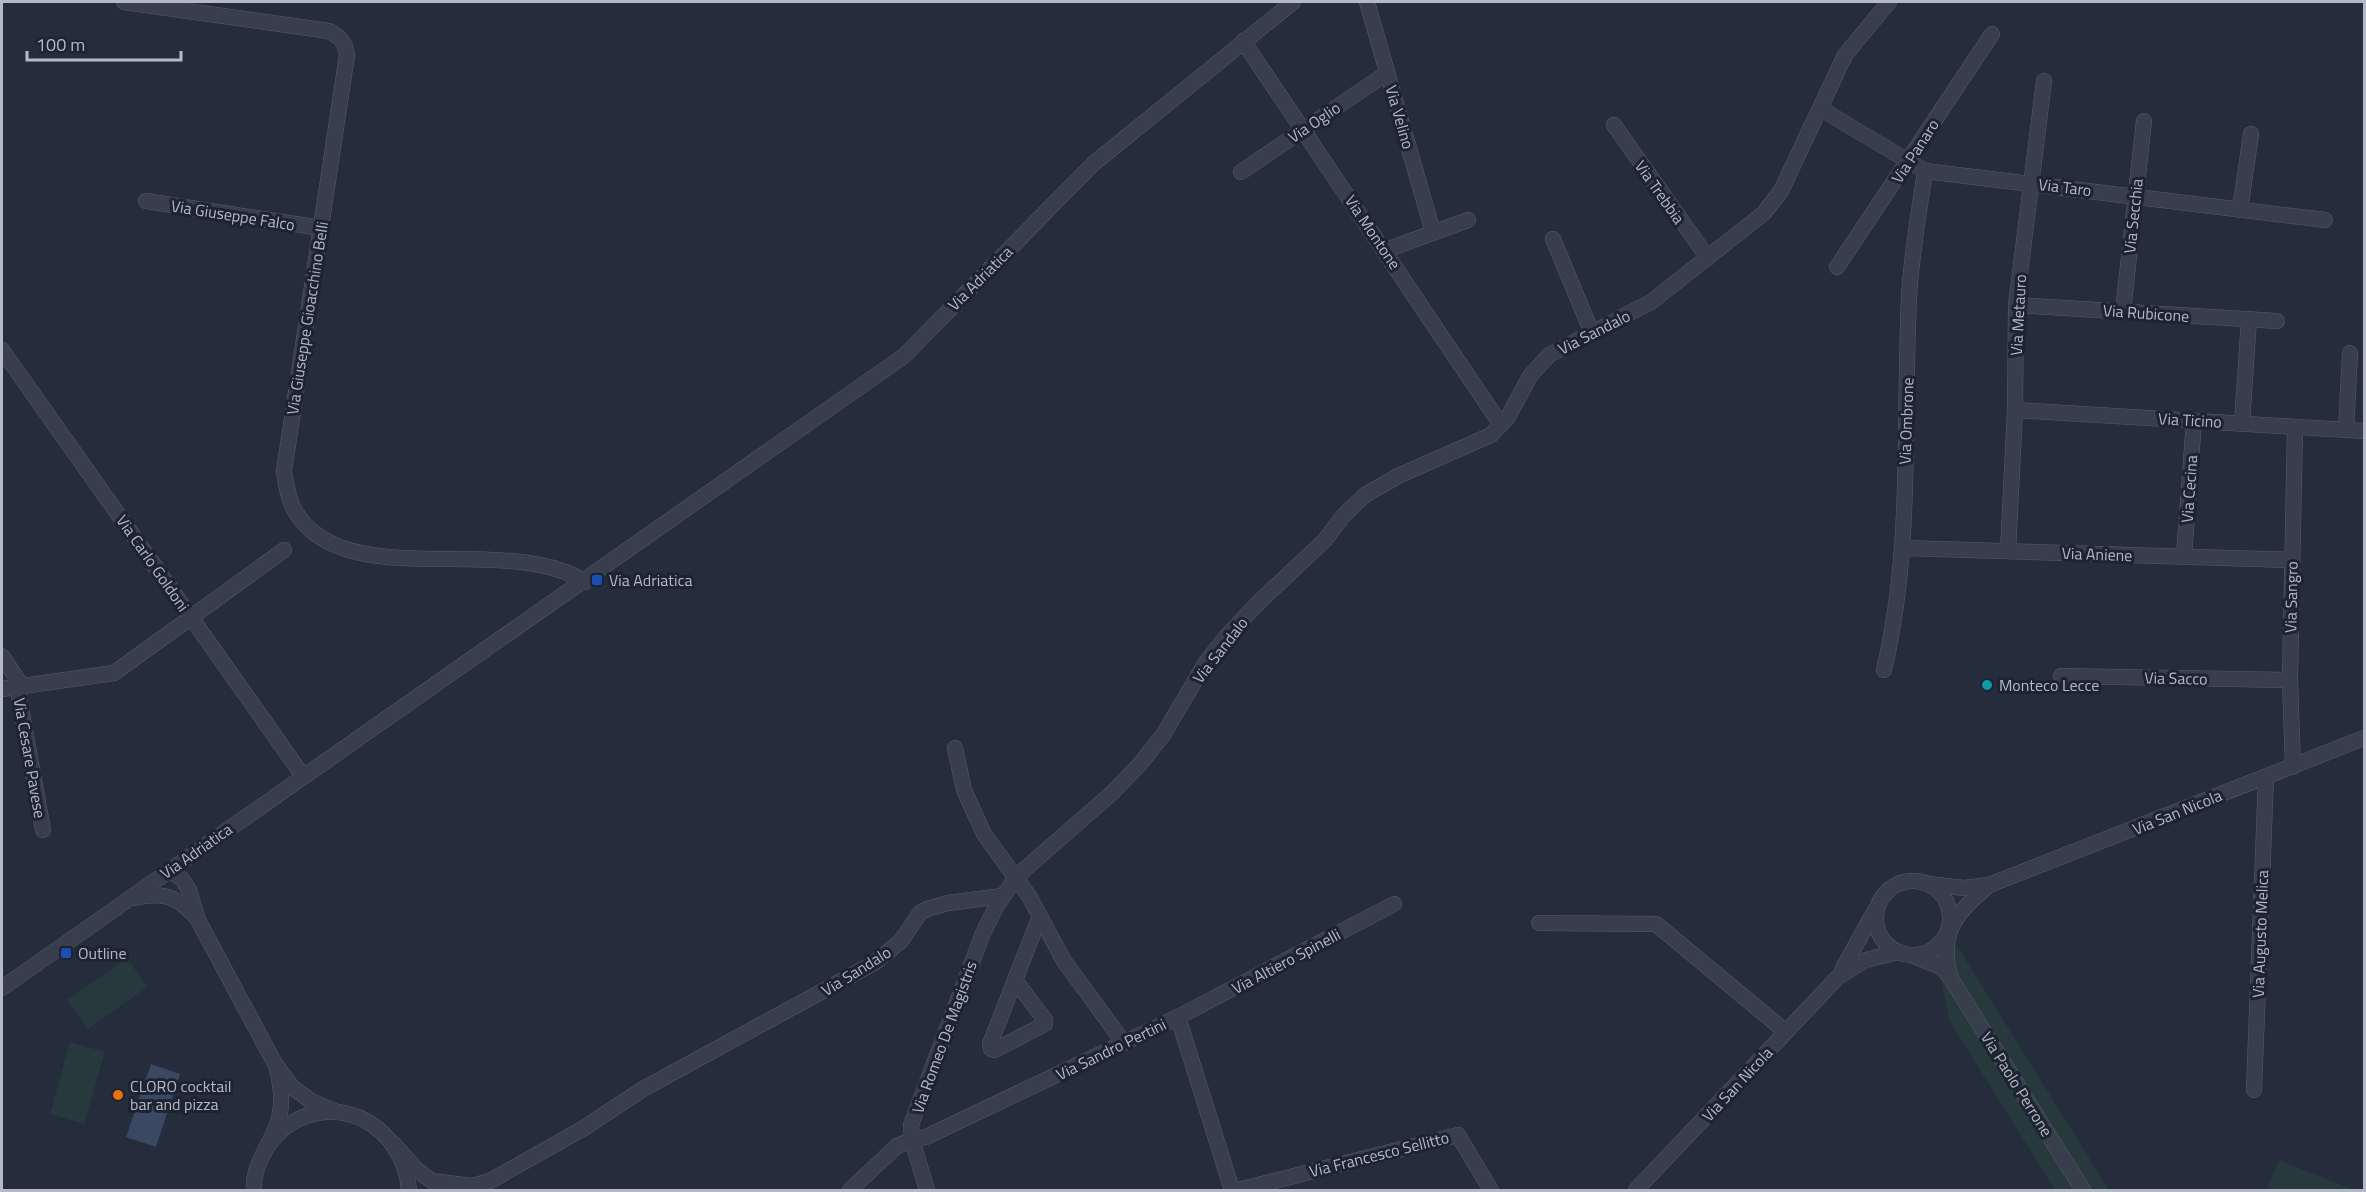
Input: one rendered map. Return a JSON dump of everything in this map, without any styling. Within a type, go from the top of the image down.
[{"type":"street","name":"Via Giuseppe Gioacchino Belli","points":[[124,2],[329,31],[346,45],[347,55],[285,471],[287,492],[294,510],[320,539],[335,547],[370,555],[406,558],[494,559],[561,571],[585,582]]},
{"type":"street","name":"Via Adriatica","points":[[2,988],[208,842],[585,582],[904,356],[1093,164],[1293,2]]},
{"type":"street","name":"Via Velino","points":[[1367,2],[1433,231]]},
{"type":"street","name":"Via Sandalo","points":[[274,1062],[292,1086],[311,1101],[337,1112],[359,1117],[379,1128],[425,1177],[441,1184],[482,1184],[584,1128],[643,1089],[767,1024],[874,963],[901,941],[920,913],[927,909],[948,903],[1002,896],[1016,877],[1112,793],[1140,764],[1162,735],[1206,662],[1226,637],[1259,602],[1325,540],[1342,516],[1378,487],[1478,442],[1501,425],[1538,364],[1549,355],[1651,302],[1708,258],[1775,201],[1845,56],[1889,2]]},
{"type":"street","name":"Via Panaro","points":[[1837,267],[1992,34]]},
{"type":"street","name":"Via Montone","points":[[1243,41],[1386,250],[1501,425]]},
{"type":"street","name":"Via Oglio","points":[[1241,172],[1388,73]]},
{"type":"street","name":"Via Metauro","points":[[2008,552],[2015,410],[2016,305],[2044,81]]},
{"type":"street","name":"Via Taro","points":[[1821,109],[1908,163],[1925,171],[2325,220]]},
{"type":"street","name":"Via Secchia","points":[[2123,311],[2144,121]]},
{"type":"street","name":"Via Trebbia","points":[[1614,125],[1708,258]]},
{"type":"street","points":[[2240,210],[2251,134]]},
{"type":"street","name":"Via Ombrone","points":[[1884,670],[1894,628],[1903,548],[1909,296],[1925,171]]},
{"type":"street","name":"Via Giuseppe Falco","points":[[146,201],[321,228]]},
{"type":"street","points":[[1386,250],[1468,220]]},
{"type":"street","points":[[1553,239],[1592,333]]},
{"type":"street","name":"Via Rubicone","points":[[2016,305],[2277,321]]},
{"type":"street","points":[[2242,423],[2249,319]]},
{"type":"street","name":"Via Carlo Goldoni","points":[[2,350],[303,776]]},
{"type":"street","points":[[2346,430],[2350,352]]},
{"type":"street","name":"Via Ticino","points":[[2015,410],[2364,431]]},
{"type":"street","name":"Via Cecina","points":[[2184,557],[2194,420]]},
{"type":"street","name":"Via Sangro","points":[[2293,766],[2290,680],[2295,427]]},
{"type":"street","name":"Via Aniene","points":[[1903,548],[2292,560]]},
{"type":"street","points":[[2,656],[13,687],[114,673],[284,550]]},
{"type":"street","name":"Via Sacco","points":[[2061,676],[2290,680]]},
{"type":"street","name":"Via Cesare Pavese","points":[[13,687],[43,830]]},
{"type":"street","name":"Via San Nicola","points":[[1636,1191],[1838,977],[1890,888],[1910,880],[1964,888],[1989,885],[2293,766],[2363,744]]},
{"type":"street","points":[[955,748],[958,771],[976,820],[999,856],[1016,877],[1064,961],[1124,1043]]},
{"type":"street","name":"Via Augusto Melica","points":[[2254,1090],[2266,777]]},
{"type":"street","points":[[183,895],[189,873],[208,842]]},
{"type":"street","points":[[169,870],[168,880],[183,895],[198,920],[274,1062],[282,1091],[279,1119],[258,1164],[255,1191]]},
{"type":"street","points":[[1929,884],[1940,891],[1948,903],[1951,916],[1950,928]]},
{"type":"street","name":"Via San Nicola","points":[[1838,977],[1866,960],[1904,953],[1926,953],[1937,947],[1956,916],[1989,885]]},
{"type":"street","points":[[128,899],[165,894],[183,895]]},
{"type":"street","name":"Via Romeo De Magistris","points":[[912,1140],[911,1125],[950,1018],[983,933],[1002,896]]},
{"type":"street","name":"Via Altiero Spinelli","points":[[1178,1017],[1394,904]]},
{"type":"street","points":[[1878,905],[1876,922],[1879,932],[1884,941],[1904,953]]},
{"type":"street","points":[[1015,980],[1045,1020],[1045,1024],[995,1050],[991,1049],[990,1044],[1015,980],[1040,916]]},
{"type":"street","points":[[1539,923],[1656,924],[1786,1032]]},
{"type":"street","name":"Via Paolo Perrone","points":[[1950,928],[1946,951],[1950,977]]},
{"type":"street","name":"Via Paolo Perrone","points":[[1904,953],[1941,968],[1950,977],[2083,1191]]},
{"type":"street","name":"Via Sandro Pertini","points":[[912,1140],[926,1137],[1178,1017],[1232,1191]]},
{"type":"street","points":[[268,1145],[286,1126],[311,1114],[337,1112]]},
{"type":"street","name":"Via Francesco Sellitto","points":[[1238,1191],[1458,1135],[1491,1191]]},
{"type":"street","points":[[850,1191],[897,1146],[912,1140],[927,1191]]},
{"type":"street","points":[[394,1144],[405,1166],[409,1191]]},
{"type":"street","name":"Via Sandalo","points":[[434,1191],[458,1185]]},
{"type":"shaded area","points":[[1953,941],[2109,1190],[2089,1190],[1954,976]]},
{"type":"shaded area","points":[[127,958],[147,987],[88,1029],[67,1000]]},
{"type":"shaded area","points":[[1941,977],[2074,1190],[2055,1190],[1949,1020]]},
{"type":"shaded area","points":[[70,1042],[105,1052],[84,1124],[50,1114]]},
{"type":"shaded area","points":[[2279,1160],[2354,1190],[2267,1190]]},
{"type":"water","points":[[151,1064],[180,1074],[156,1147],[126,1137]]},
{"type":"place","name":"Via Adriatica","points":[[597,580]]},
{"type":"place","name":"Monteco Lecce","points":[[1987,685]]},
{"type":"place","name":"Outline","points":[[66,953]]},
{"type":"place","name":"CLORO cocktail bar and pizza","points":[[118,1095]]}]
